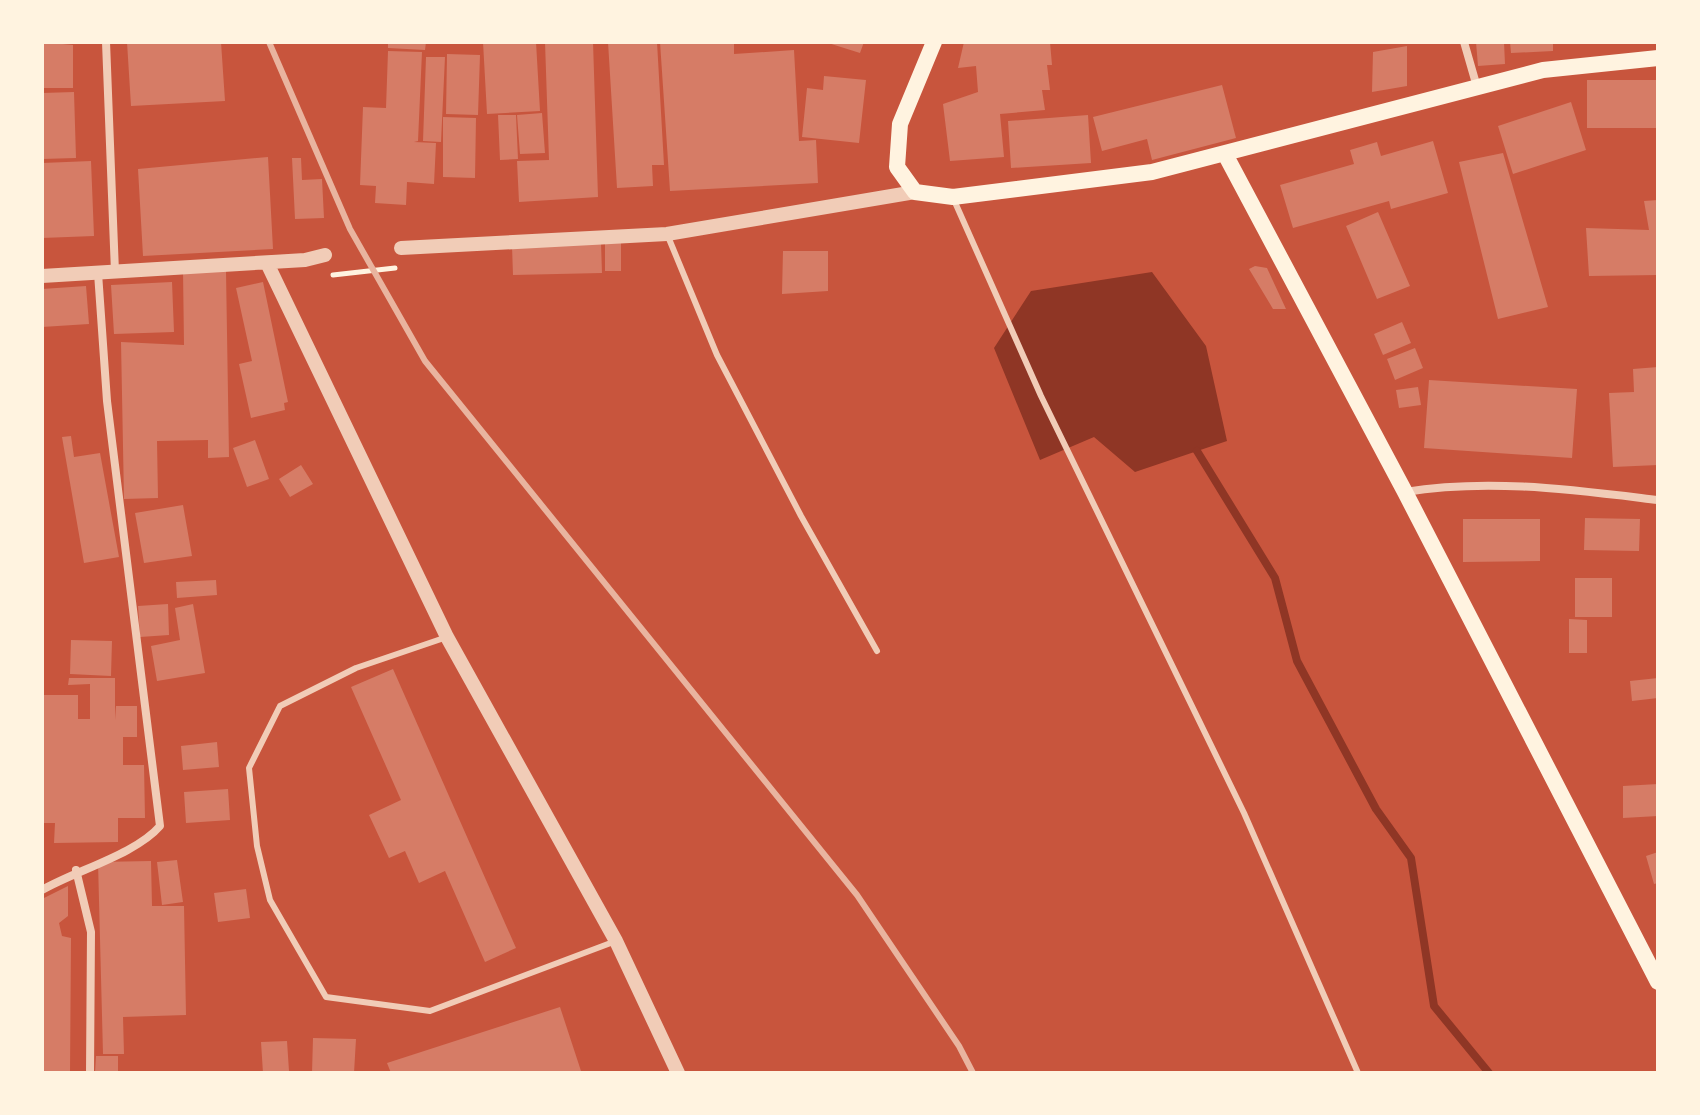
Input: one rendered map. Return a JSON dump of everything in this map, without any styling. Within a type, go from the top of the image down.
[{"type":"main road","points":[[934,42],[900,124],[897,167],[915,192],[953,197],[1152,172],[1543,70],[1658,58]]},
{"type":"main road","points":[[1225,154],[1405,492],[1658,982]]},
{"type":"street","points":[[106,42],[115,272]]},
{"type":"street","points":[[1464,42],[1478,89]]},
{"type":"street","points":[[401,248],[667,234],[915,192]]},
{"type":"street","points":[[42,276],[267,263],[325,255]]},
{"type":"street","points":[[267,263],[447,637],[616,941],[678,1073]]},
{"type":"street","points":[[42,890],[76,870],[146,842],[160,826],[107,401],[98,273]]},
{"type":"street","points":[[1405,492],[1464,485],[1553,488],[1658,500]]},
{"type":"street","points":[[76,870],[91,932],[90,1073]]},
{"type":"lane","points":[[953,197],[1041,396],[1244,813],[1358,1073]]},
{"type":"lane","points":[[667,234],[717,355],[801,516],[877,651]]},
{"type":"lane","points":[[447,637],[356,668],[280,706],[249,768],[257,846],[270,900],[326,997],[430,1011],[616,941]]},
{"type":"path","points":[[327,276],[402,267]]},
{"type":"shaded area","points":[[1152,272],[1206,346],[1227,441],[1135,472],[1094,437],[1040,460],[994,348],[1031,291]]},
{"type":"building","points":[[42,42],[73,45],[73,88],[42,88]]},
{"type":"building","points":[[127,42],[221,42],[225,101],[131,106]]},
{"type":"building","points":[[388,42],[426,42],[425,50],[388,48]]},
{"type":"building","points":[[483,42],[536,42],[540,111],[487,114]]},
{"type":"building","points":[[545,42],[593,42],[598,197],[519,202],[517,161],[549,160]]},
{"type":"building","points":[[608,42],[657,42],[664,165],[652,165],[653,186],[617,188]]},
{"type":"building","points":[[660,42],[734,42],[734,54],[794,50],[799,141],[816,140],[818,183],[670,191]]},
{"type":"building","points":[[825,42],[864,42],[860,53]]},
{"type":"building","points":[[964,42],[1050,42],[1052,65],[1047,65],[1050,90],[1042,90],[1045,110],[1000,114],[1004,157],[950,161],[943,104],[978,92],[976,66],[958,68]]},
{"type":"building","points":[[1476,42],[1504,42],[1505,64],[1478,66]]},
{"type":"building","points":[[1510,42],[1553,42],[1553,51],[1511,53]]},
{"type":"building","points":[[1407,46],[1407,86],[1372,92],[1373,52]]},
{"type":"building","points":[[388,51],[422,52],[418,141],[414,142],[436,143],[434,184],[407,182],[406,205],[375,203],[376,186],[360,185],[363,107],[386,108]]},
{"type":"building","points":[[447,54],[480,55],[478,115],[446,114]]},
{"type":"building","points":[[426,57],[445,57],[441,142],[423,141]]},
{"type":"building","points":[[824,76],[866,80],[859,143],[802,137],[807,88],[823,90]]},
{"type":"building","points":[[1587,80],[1658,80],[1658,128],[1587,128]]},
{"type":"building","points":[[1222,85],[1236,138],[1152,160],[1147,139],[1102,151],[1093,117]]},
{"type":"building","points":[[74,92],[76,158],[42,159],[42,93]]},
{"type":"building","points":[[1571,102],[1586,150],[1513,174],[1498,126]]},
{"type":"building","points":[[542,113],[545,153],[520,154],[517,115]]},
{"type":"building","points":[[498,115],[516,115],[518,159],[500,160]]},
{"type":"building","points":[[1088,115],[1091,163],[1011,168],[1008,121]]},
{"type":"building","points":[[443,117],[476,118],[475,178],[443,177]]},
{"type":"building","points":[[1433,141],[1448,193],[1391,209],[1389,201],[1293,228],[1280,185],[1354,164],[1350,150],[1377,142],[1381,156]]},
{"type":"building","points":[[1503,153],[1548,307],[1498,319],[1459,162]]},
{"type":"building","points":[[268,157],[273,249],[143,256],[138,169]]},
{"type":"building","points":[[292,158],[301,158],[302,180],[322,179],[324,218],[295,219]]},
{"type":"building","points":[[91,161],[94,236],[42,238],[42,163]]},
{"type":"building","points":[[1658,200],[1658,275],[1589,276],[1586,228],[1649,230],[1644,201]]},
{"type":"building","points":[[1378,212],[1410,286],[1377,299],[1346,226]]},
{"type":"building","points":[[601,243],[602,273],[513,275],[512,246]]},
{"type":"building","points":[[605,243],[621,243],[621,271],[605,271]]},
{"type":"building","points":[[783,251],[828,251],[828,291],[782,294]]},
{"type":"building","points":[[1255,266],[1267,268],[1286,309],[1273,309],[1249,269]]},
{"type":"building","points":[[183,271],[226,271],[229,457],[208,458],[208,440],[157,441],[158,498],[124,499],[121,342],[184,345]]},
{"type":"building","points":[[172,282],[174,332],[114,334],[111,285]]},
{"type":"building","points":[[263,282],[288,402],[284,403],[285,410],[251,418],[239,364],[252,361],[236,288]]},
{"type":"building","points":[[86,286],[89,324],[42,327],[42,289]]},
{"type":"building","points":[[1402,322],[1411,343],[1383,355],[1374,334]]},
{"type":"building","points":[[1415,348],[1423,368],[1395,380],[1387,359]]},
{"type":"building","points":[[1658,367],[1658,465],[1613,467],[1609,393],[1634,392],[1633,369]]},
{"type":"building","points":[[1429,380],[1577,389],[1572,458],[1424,448]]},
{"type":"building","points":[[1418,387],[1421,405],[1399,408],[1396,390]]},
{"type":"building","points":[[71,436],[74,457],[100,453],[119,557],[84,563],[62,437]]},
{"type":"building","points":[[255,440],[269,479],[247,487],[233,448]]},
{"type":"building","points":[[301,465],[313,484],[290,497],[279,479]]},
{"type":"building","points":[[183,505],[192,556],[144,563],[135,513]]},
{"type":"building","points":[[1585,518],[1640,519],[1639,551],[1584,550]]},
{"type":"building","points":[[1463,519],[1540,519],[1540,561],[1463,562]]},
{"type":"building","points":[[1575,578],[1612,578],[1612,617],[1575,617]]},
{"type":"building","points":[[216,580],[217,595],[177,598],[176,582]]},
{"type":"building","points":[[168,604],[169,635],[140,637],[138,606]]},
{"type":"building","points":[[193,604],[205,673],[157,681],[151,646],[180,640],[175,608]]},
{"type":"building","points":[[1569,619],[1587,620],[1587,653],[1569,653]]},
{"type":"building","points":[[71,640],[112,641],[111,676],[70,674]]},
{"type":"building","points":[[393,669],[516,948],[485,962],[445,871],[419,883],[405,851],[389,858],[369,815],[401,800],[351,687]]},
{"type":"building","points":[[69,678],[115,678],[115,720],[116,706],[137,706],[137,737],[123,737],[123,765],[144,765],[145,818],[118,818],[118,842],[54,843],[55,823],[42,823],[42,695],[78,695],[78,719],[90,719],[90,684],[68,685]]},
{"type":"building","points":[[1658,678],[1658,698],[1632,701],[1630,681]]},
{"type":"building","points":[[217,742],[219,767],[183,770],[181,746]]},
{"type":"building","points":[[1658,784],[1658,816],[1623,818],[1623,786]]},
{"type":"building","points":[[228,789],[230,820],[186,823],[184,792]]},
{"type":"building","points":[[1658,852],[1658,883],[1654,884],[1646,856]]},
{"type":"building","points":[[177,860],[183,902],[162,905],[157,862]]},
{"type":"building","points":[[151,861],[152,906],[184,906],[186,1015],[123,1017],[124,1054],[103,1054],[98,862]]},
{"type":"building","points":[[68,886],[68,916],[59,923],[62,936],[71,938],[70,1073],[42,1073],[42,899]]},
{"type":"building","points":[[246,889],[250,918],[218,922],[214,893]]},
{"type":"building","points":[[560,1007],[581,1071],[391,1073],[387,1063]]},
{"type":"building","points":[[313,1038],[356,1039],[354,1073],[312,1073]]},
{"type":"building","points":[[287,1041],[289,1071],[263,1073],[261,1042]]},
{"type":"building","points":[[96,1056],[118,1056],[118,1073],[95,1073]]},
{"type":"waterway","points":[[1197,451],[1275,578],[1297,661],[1376,809],[1411,858],[1434,1006],[1489,1073]]},
{"type":"railway","points":[[269,42],[350,229],[425,361],[857,895],[959,1046],[973,1073]]}]
